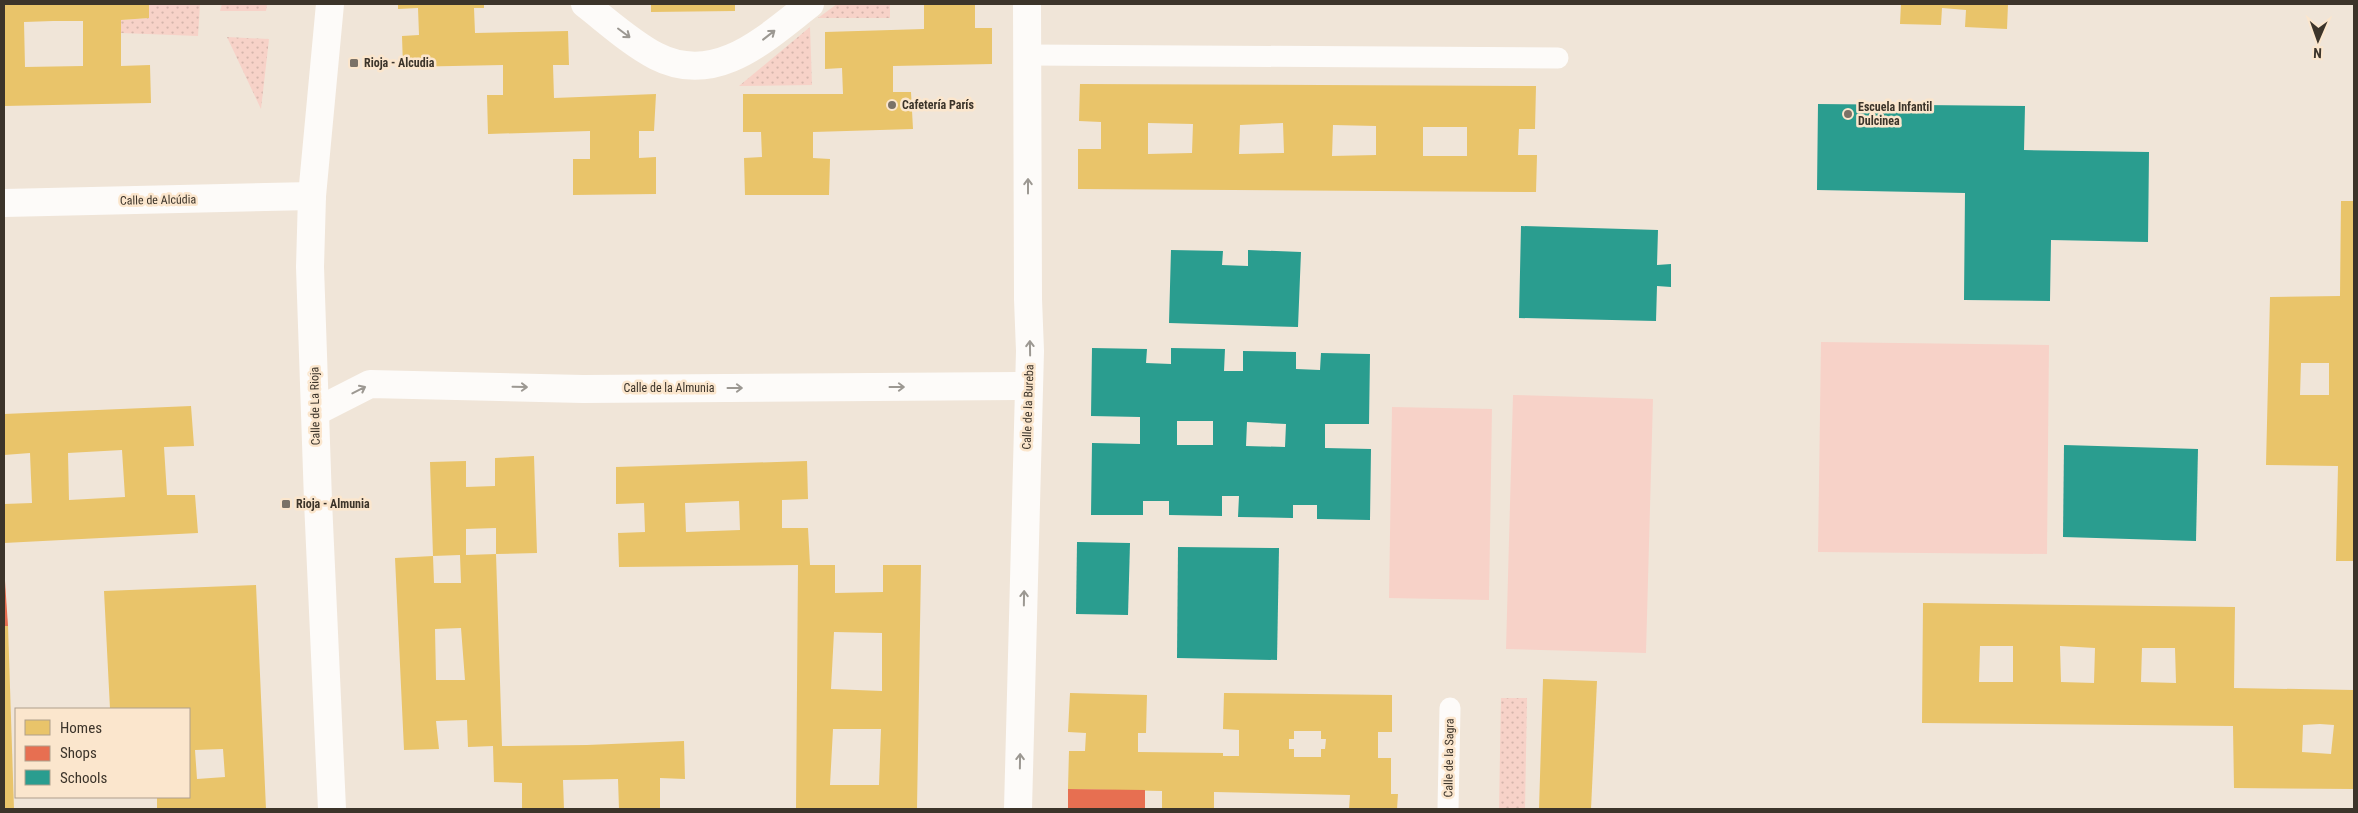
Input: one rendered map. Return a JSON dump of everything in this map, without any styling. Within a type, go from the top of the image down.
[{"type":"street","name":"Calle de La Rioja","points":[[330,4],[312,196],[310,267],[332,809]]},
{"type":"street","points":[[585,4],[656,56],[680,64],[700,66],[719,63],[735,57],[761,42],[810,4]]},
{"type":"street","name":"Calle de la Bureba","points":[[1018,809],[1029,386],[1027,4]]},
{"type":"street","name":"Calle de Alcúdia","points":[[4,203],[312,196]]},
{"type":"street","name":"Calle de la Almunia","points":[[315,412],[370,384],[583,389],[1029,386]]},
{"type":"lane","points":[[1028,55],[1558,58]]},
{"type":"lane","name":"Calle de la Sagra","points":[[1448,809],[1450,708]]},
{"type":"shaded area","points":[[149,4],[200,4],[198,36],[121,33],[121,20],[149,18]]},
{"type":"shaded area","points":[[222,4],[267,4],[266,11],[220,11]]},
{"type":"shaded area","points":[[837,4],[890,4],[890,18],[818,18]]},
{"type":"shaded area","points":[[810,27],[812,85],[739,86]]},
{"type":"shaded area","points":[[227,37],[269,39],[261,109]]},
{"type":"shaded area","points":[[1821,342],[2049,345],[2047,554],[1818,552]]},
{"type":"shaded area","points":[[1513,395],[1653,399],[1646,653],[1506,649]]},
{"type":"shaded area","points":[[1392,407],[1492,409],[1489,600],[1389,598]]},
{"type":"shaded area","points":[[1501,698],[1527,698],[1525,809],[1499,809]]},
{"type":"building: Homes","points":[[4,4],[149,4],[149,18],[121,20],[121,66],[150,65],[151,103],[4,106]],"holes":[[[83,21],[83,66],[25,67],[24,22]]]},
{"type":"building: Homes","points":[[398,4],[484,4],[484,8],[474,8],[475,33],[568,31],[569,65],[553,65],[554,98],[656,94],[654,131],[639,131],[639,158],[656,157],[656,194],[573,195],[573,159],[590,159],[590,131],[488,134],[487,95],[503,95],[503,65],[403,67],[402,36],[419,35],[418,8],[398,9]]},
{"type":"building: Homes","points":[[651,4],[735,4],[735,11],[651,12]]},
{"type":"building: Homes","points":[[924,4],[975,4],[975,28],[992,28],[992,64],[893,66],[893,92],[911,92],[913,129],[813,132],[813,158],[830,159],[829,195],[745,195],[744,158],[762,157],[761,132],[743,132],[743,94],[843,94],[842,68],[825,69],[825,32],[924,29]]},
{"type":"building: Homes","points":[[1901,4],[2008,4],[2007,29],[1965,27],[1966,10],[1942,8],[1941,25],[1900,24]]},
{"type":"building: Homes","points":[[1080,84],[1536,86],[1535,129],[1519,129],[1518,155],[1537,155],[1536,192],[1078,189],[1078,149],[1101,149],[1101,122],[1079,121]],"holes":[[[1148,123],[1193,124],[1192,153],[1148,154]],[[1283,123],[1284,153],[1239,154],[1240,125]],[[1333,125],[1376,126],[1376,155],[1332,156]],[[1423,127],[1467,127],[1467,156],[1423,156]]]},
{"type":"building: Homes","points":[[2341,201],[2354,201],[2354,561],[2336,561],[2338,466],[2266,465],[2270,297],[2340,296]],"holes":[[[2301,363],[2329,363],[2329,395],[2300,395]]]},
{"type":"building: Homes","points":[[191,406],[194,446],[164,447],[167,495],[195,495],[198,533],[4,543],[4,504],[32,503],[30,453],[4,455],[4,414]],"holes":[[[122,450],[125,497],[69,500],[68,453]]]},
{"type":"building: Homes","points":[[534,456],[537,553],[496,554],[502,746],[684,741],[685,779],[660,778],[660,809],[619,809],[618,779],[563,780],[564,809],[522,809],[522,783],[494,782],[493,746],[468,747],[467,720],[436,721],[439,749],[404,750],[395,558],[433,556],[430,462],[466,461],[466,487],[495,486],[495,458]],"holes":[[[496,528],[496,554],[466,555],[466,529]],[[460,555],[461,583],[434,583],[433,556]],[[461,628],[465,680],[436,680],[435,629]]]},
{"type":"building: Homes","points":[[807,461],[808,499],[782,500],[782,528],[808,528],[810,565],[835,565],[835,593],[883,592],[883,565],[921,565],[917,809],[796,809],[798,565],[619,567],[618,533],[645,532],[644,503],[616,504],[616,467]],"holes":[[[739,501],[740,530],[686,532],[685,503]],[[834,632],[882,633],[882,691],[831,689]],[[833,729],[881,729],[879,785],[830,785]]]},
{"type":"building: Homes","points":[[256,585],[266,809],[157,809],[157,798],[190,798],[190,708],[110,708],[104,591]],"holes":[[[223,749],[225,777],[197,779],[195,750]]]},
{"type":"building: Homes","points":[[1923,603],[2235,607],[2234,688],[2354,690],[2354,789],[2234,788],[2233,726],[1922,723]],"holes":[[[1980,646],[2013,646],[2013,682],[1979,682]],[[2060,646],[2095,648],[2094,683],[2061,682]],[[2142,648],[2175,648],[2176,683],[2141,682]],[[2303,725],[2334,725],[2331,754],[2302,752]]]},
{"type":"building: Homes","points":[[4,626],[8,626],[14,809],[4,809]]},
{"type":"building: Homes","points":[[1543,679],[1597,681],[1591,809],[1539,809]]},
{"type":"building: Homes","points":[[1070,693],[1147,695],[1146,733],[1138,733],[1138,752],[1223,753],[1223,756],[1239,756],[1239,730],[1223,729],[1224,693],[1392,695],[1392,732],[1378,732],[1378,758],[1391,758],[1391,794],[1398,794],[1397,809],[1349,809],[1350,795],[1214,792],[1214,809],[1162,809],[1162,791],[1068,789],[1069,751],[1085,751],[1086,733],[1068,732]],"holes":[[[1294,731],[1321,731],[1321,739],[1326,739],[1325,749],[1321,749],[1321,757],[1294,757],[1294,749],[1289,749],[1289,739],[1294,739]]]},
{"type":"building: Shops","points":[[4,566],[8,626],[4,626]]},
{"type":"building: Shops","points":[[1068,789],[1145,790],[1145,809],[1068,809]]},
{"type":"building: Schools","points":[[1818,104],[2025,106],[2024,150],[2149,152],[2148,242],[2051,240],[2050,301],[1964,300],[1965,193],[1817,190]]},
{"type":"building: Schools","points":[[1521,226],[1658,230],[1657,265],[1671,264],[1671,287],[1657,286],[1656,321],[1519,318]]},
{"type":"building: Schools","points":[[1171,250],[1223,251],[1222,265],[1248,266],[1248,250],[1301,252],[1298,327],[1169,323]]},
{"type":"building: Schools","points":[[1092,348],[1147,349],[1146,363],[1171,364],[1171,348],[1225,349],[1224,371],[1243,371],[1243,351],[1296,352],[1296,369],[1320,370],[1321,353],[1370,354],[1369,424],[1325,424],[1325,448],[1371,449],[1370,520],[1317,519],[1317,505],[1293,505],[1293,518],[1238,517],[1239,496],[1222,496],[1222,516],[1169,515],[1169,501],[1143,501],[1143,515],[1091,515],[1092,443],[1140,444],[1140,417],[1091,416]],"holes":[[[1177,421],[1213,421],[1213,445],[1177,445]],[[1247,422],[1286,424],[1285,447],[1246,446]]]},
{"type":"building: Schools","points":[[2064,445],[2198,449],[2196,541],[2063,537]]},
{"type":"building: Schools","points":[[1077,542],[1130,543],[1128,615],[1076,614]]},
{"type":"building: Schools","points":[[1178,547],[1279,548],[1277,660],[1177,658]]},
{"type":"place","name":"Rioja - Alcudia","points":[[354,63]]},
{"type":"place","name":"Cafetería París","points":[[892,105]]},
{"type":"place","name":"Escuela Infantil Dulcinea","points":[[1848,114]]},
{"type":"place","name":"Rioja - Almunia","points":[[286,504]]}]
